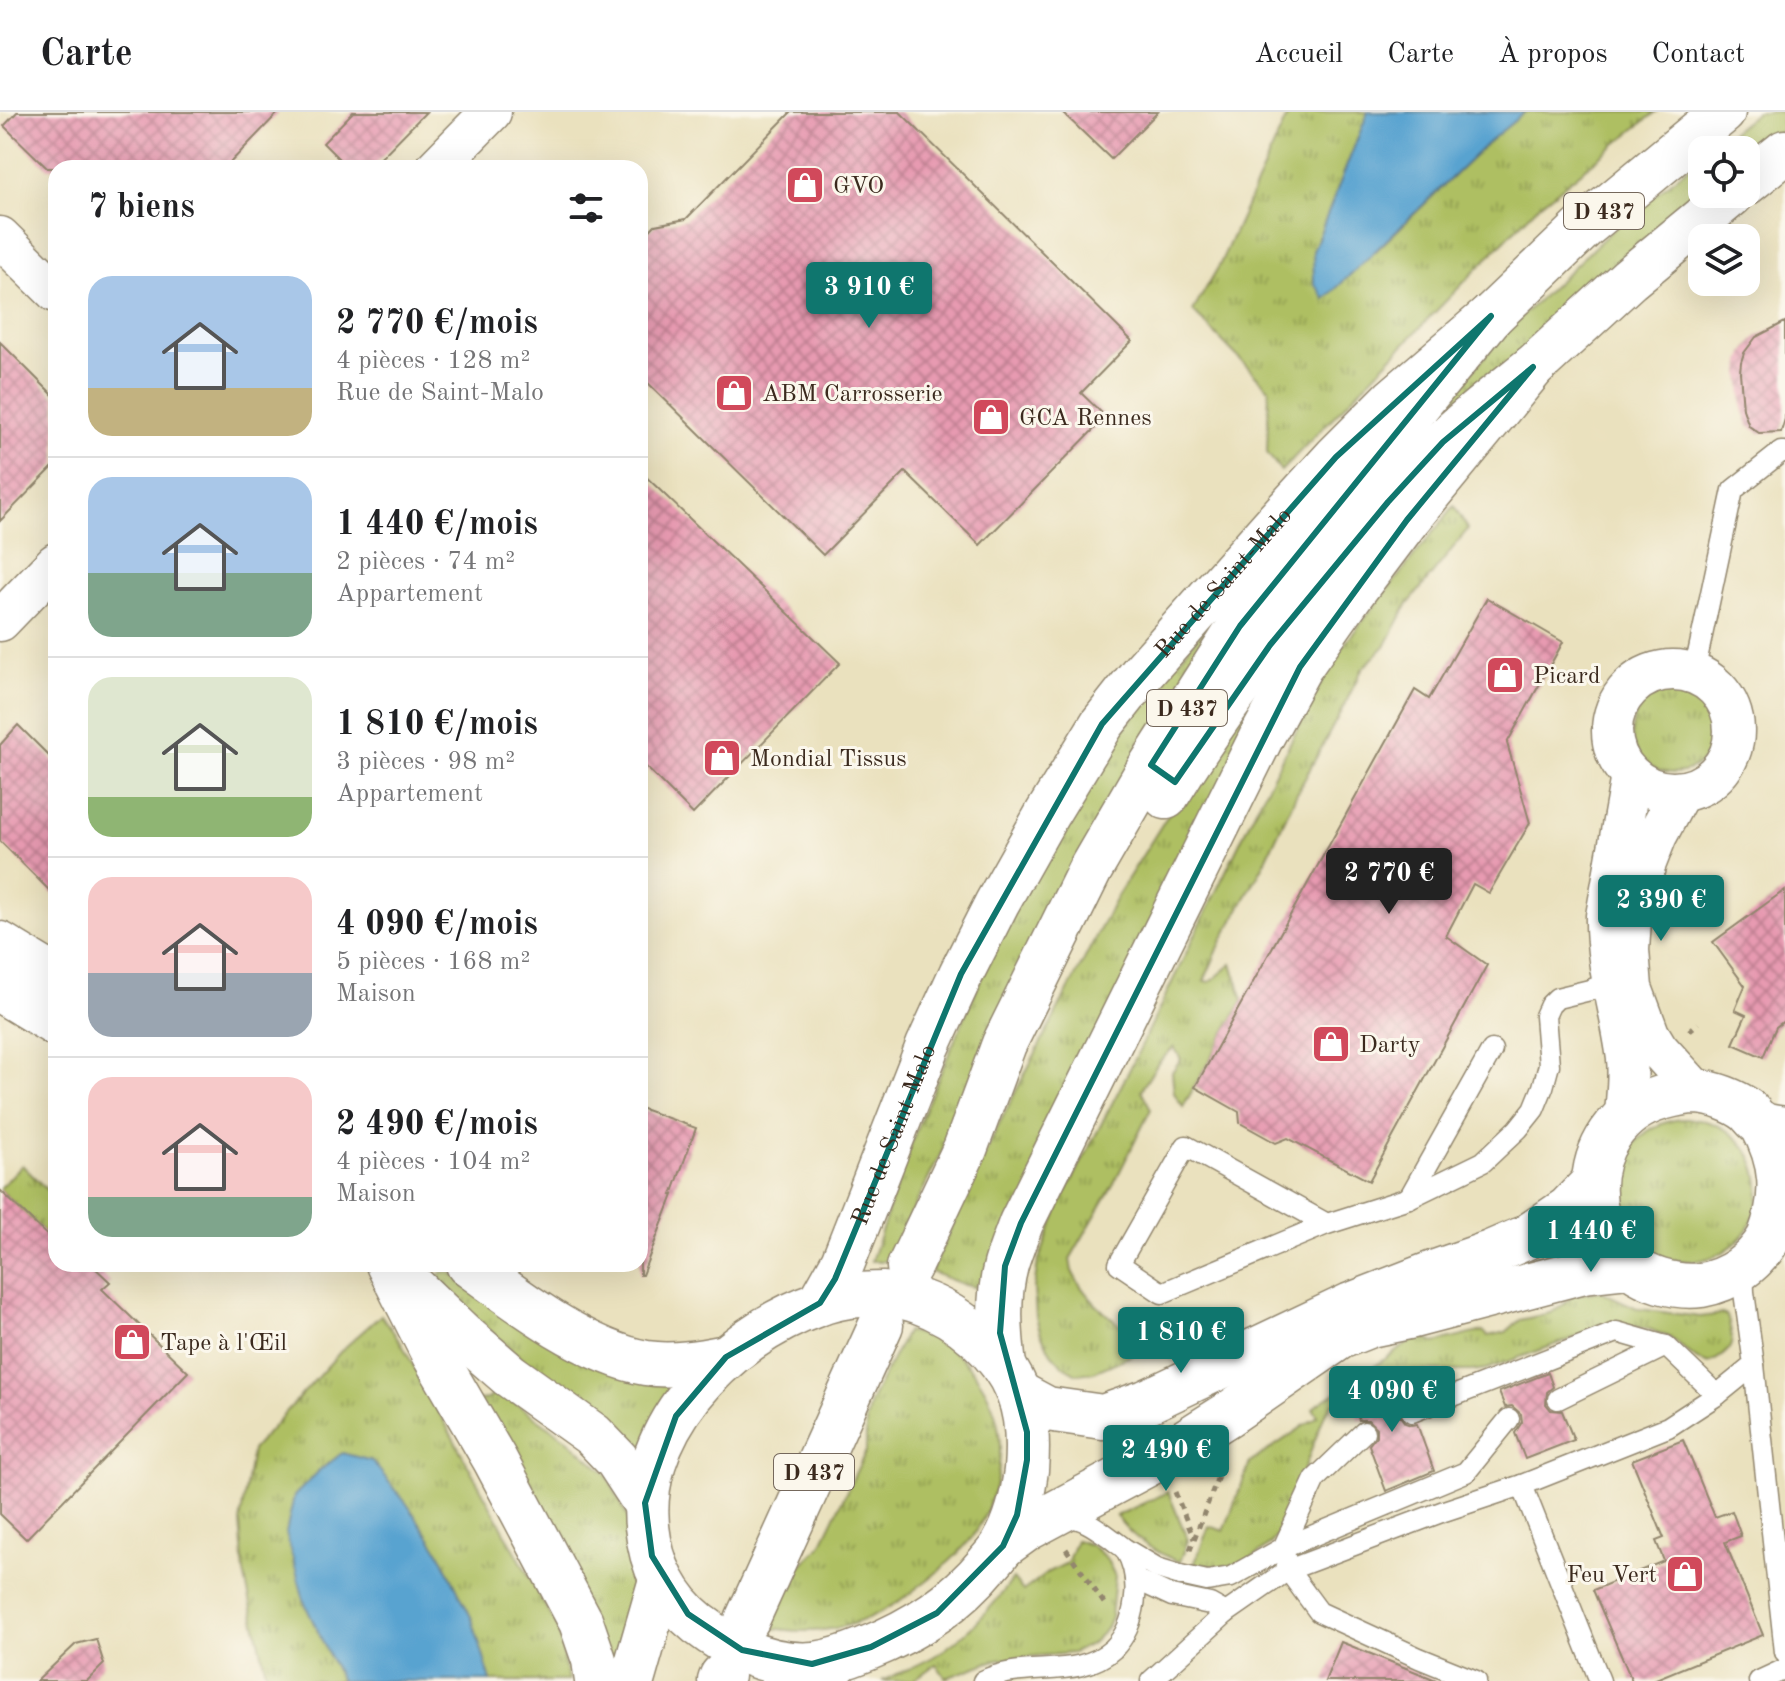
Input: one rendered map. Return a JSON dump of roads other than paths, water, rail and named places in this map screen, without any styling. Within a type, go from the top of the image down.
[{"type":"main road","name":"Rue de Saint-Malo","points":[[820,1303],[843,1262],[928,1046],[961,974],[1047,814],[1102,724],[1186,624],[1336,457],[1393,400],[1491,316],[1584,227],[1723,112]]},
{"type":"main road","points":[[1760,172],[1785,152]]},
{"type":"main road","name":"D 437","points":[[965,1149],[1024,1052],[1079,940],[1173,784],[1254,668],[1327,574],[1434,452],[1629,279],[1715,208]]},
{"type":"main road","name":"D 437","points":[[909,1267],[965,1149],[1004,1044],[1057,935],[1090,870],[1178,722],[1240,626],[1296,553],[1491,316]]},
{"type":"main road","points":[[1003,1546],[1017,1515],[1025,1484],[1027,1432],[1000,1333],[1005,1266],[1021,1223],[1261,738],[1300,667],[1407,520],[1533,367]]},
{"type":"main road","points":[[0,944],[48,973]]},
{"type":"main road","points":[[0,990],[48,1019]]},
{"type":"main road","points":[[1697,1092],[1732,1102],[1773,1126],[1783,1176],[1782,1215],[1759,1254],[1743,1268],[1723,1279],[1692,1286],[1673,1285],[1629,1266],[1615,1251],[1595,1207],[1593,1183],[1598,1157],[1610,1134],[1625,1116],[1646,1103],[1671,1095],[1697,1092]]},
{"type":"main road","points":[[1593,1183],[1568,1209],[1527,1237],[1351,1305],[1331,1316],[1242,1381],[1171,1420],[1106,1442],[1049,1430],[979,1338],[957,1321],[914,1299],[883,1294],[857,1295],[820,1303],[791,1314],[726,1357],[692,1393],[666,1434],[645,1503],[650,1548],[661,1580],[688,1614],[708,1631],[742,1650],[784,1663],[812,1664],[830,1670],[937,1613],[976,1578],[1003,1546],[1028,1528],[1056,1528],[1340,1337],[1370,1325],[1584,1271],[1629,1266]]},
{"type":"main road","points":[[392,1272],[434,1355],[495,1460],[581,1622],[594,1660],[597,1681]]},
{"type":"main road","points":[[396,1272],[509,1375],[593,1435],[617,1460],[645,1503]]},
{"type":"main road","points":[[480,1272],[553,1322],[586,1341],[621,1355],[672,1365],[726,1357]]},
{"type":"main road","name":"D 437","points":[[747,1620],[881,1325]]},
{"type":"main road","points":[[632,1681],[661,1580]]},
{"type":"street","points":[[444,160],[491,112]]},
{"type":"street","points":[[0,237],[48,284]]},
{"type":"street","points":[[0,621],[48,571]]},
{"type":"street","points":[[1675,670],[1694,673],[1711,682],[1732,712],[1735,730],[1732,748],[1725,765],[1702,786],[1680,792],[1663,792],[1631,776],[1620,762],[1613,745],[1615,710],[1624,694],[1637,681],[1655,672],[1675,670]]},
{"type":"street","points":[[1625,1116],[1627,1062],[1612,981],[1606,916],[1631,776]]},
{"type":"street","points":[[1680,792],[1646,863],[1631,920],[1629,950],[1632,988],[1649,1034],[1658,1049],[1697,1092]]},
{"type":"lane","points":[[1694,673],[1733,490],[1785,452]]},
{"type":"lane","points":[[1327,1224],[1186,1146],[1119,1264],[1162,1293],[1327,1224],[1409,1198],[1483,1162],[1534,1109],[1549,1065],[1545,1016],[1550,1005],[1557,998],[1612,981]]},
{"type":"lane","points":[[1409,1198],[1492,1050]]},
{"type":"lane","points":[[1743,1268],[1785,1652]]},
{"type":"lane","points":[[1412,1412],[1617,1332],[1666,1346],[1717,1395]]},
{"type":"lane","points":[[1558,1399],[1666,1346]]},
{"type":"lane","points":[[1151,1681],[1226,1613],[1288,1570],[1522,1485],[1668,1427],[1717,1395],[1754,1365]]},
{"type":"lane","points":[[1056,1528],[1077,1517],[1093,1524],[1125,1549],[1157,1568],[1207,1581],[1231,1577],[1283,1548],[1466,1472],[1509,1419]]},
{"type":"lane","points":[[1364,1432],[1315,1479],[1283,1548],[1288,1570],[1319,1612],[1476,1681]]},
{"type":"lane","points":[[1522,1485],[1600,1681]]},
{"type":"lane","points":[[983,1681],[1019,1672],[1083,1667],[1100,1660],[1121,1639],[1131,1615],[1135,1579],[1125,1549]]},
{"type":"lane","points":[[1135,1579],[1172,1596],[1210,1604],[1226,1613]]},
{"type":"lane","points":[[1759,1681],[1785,1669]]},
{"type":"water","points":[[1368,112],[1525,112],[1491,140],[1325,299],[1314,283],[1313,251]]},
{"type":"water","points":[[342,1453],[372,1461],[407,1504],[438,1550],[472,1619],[491,1681],[341,1681],[305,1604],[286,1533],[294,1496]]},
{"type":"place","name":"GVO","points":[[805,185]]},
{"type":"place","name":"ABM Carrosserie","points":[[734,393]]},
{"type":"place","name":"GCA Rennes","points":[[991,417]]},
{"type":"place","name":"Picard","points":[[1505,675]]},
{"type":"place","name":"Mondial Tissus","points":[[722,758]]},
{"type":"place","name":"Darty","points":[[1331,1044]]},
{"type":"place","name":"Tape à l'Œil","points":[[132,1342]]},
{"type":"place","name":"Feu Vert","points":[[1685,1574]]}]
